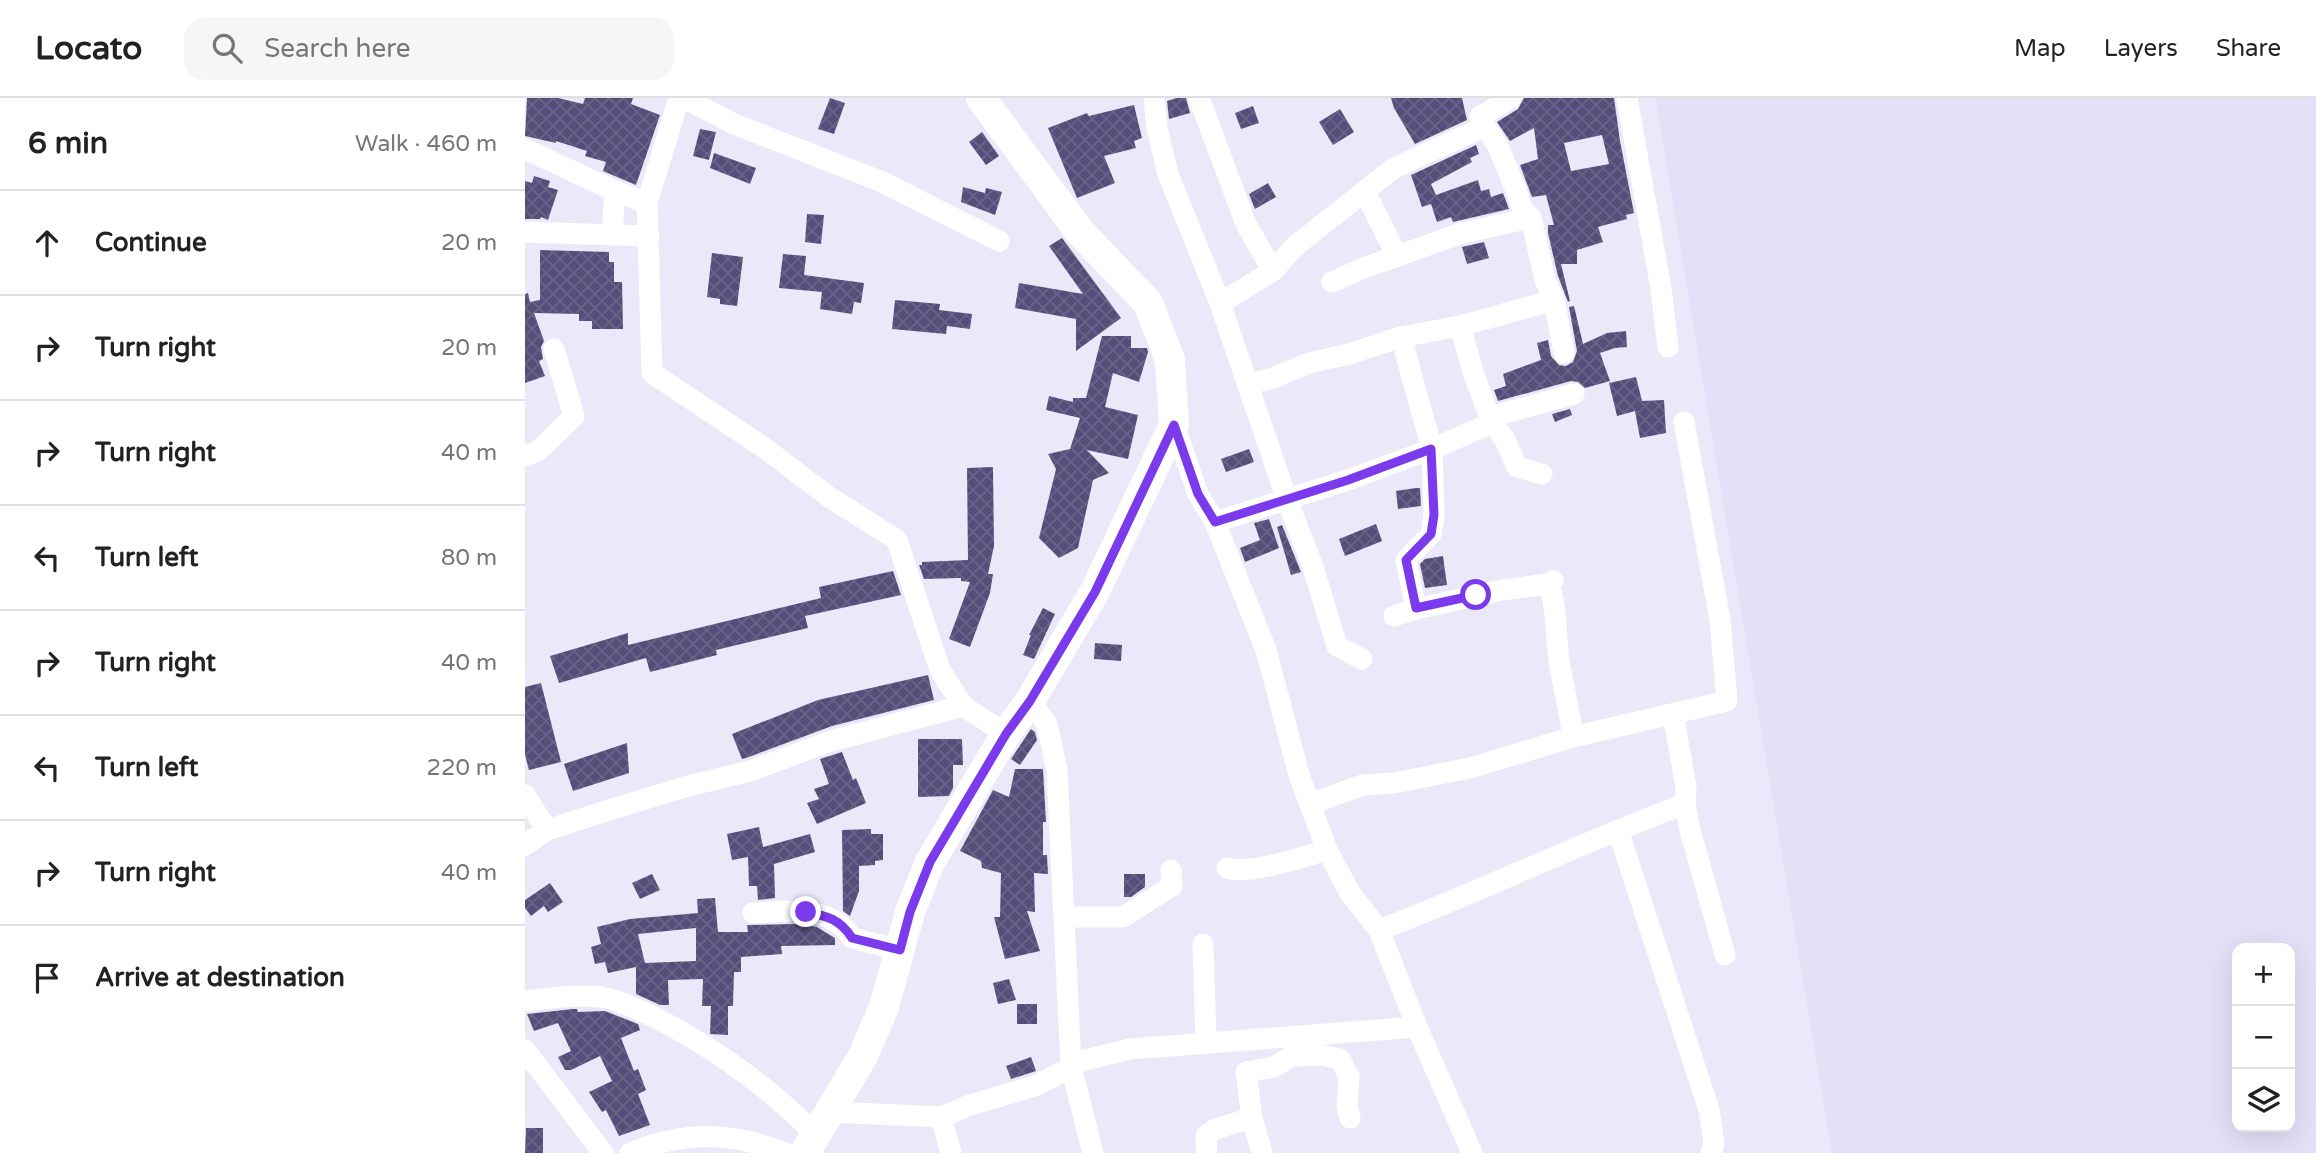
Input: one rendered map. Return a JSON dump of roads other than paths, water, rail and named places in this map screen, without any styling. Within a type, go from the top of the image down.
[{"type":"main road","points":[[818,1134],[874,1032],[884,1007],[910,912],[930,862],[1095,592],[1174,425],[1170,360],[1148,303],[1080,232],[981,98]]},
{"type":"street","points":[[999,241],[880,181],[734,124],[682,98],[647,203],[652,373],[766,449],[829,498],[897,540],[940,670],[963,706],[1006,734]]},
{"type":"street","points":[[1155,98],[1157,128],[1168,174],[1220,303],[1287,500],[1314,567],[1337,646],[1362,659]]},
{"type":"street","points":[[1199,98],[1246,224],[1273,271]]},
{"type":"street","points":[[1511,98],[1480,117],[1484,127],[1492,134],[1521,209],[1531,218],[1564,353]]},
{"type":"street","points":[[1627,98],[1661,289],[1668,347]]},
{"type":"street","points":[[1220,303],[1273,271],[1294,247],[1394,168],[1484,127]]},
{"type":"street","points":[[525,149],[647,203]]},
{"type":"street","points":[[612,236],[615,191]]},
{"type":"street","points":[[1365,192],[1397,256]]},
{"type":"street","points":[[1332,282],[1462,233],[1531,218]]},
{"type":"street","points":[[525,232],[649,236]]},
{"type":"street","points":[[1248,384],[1273,378],[1309,363],[1349,354],[1401,337],[1460,326],[1553,300]]},
{"type":"street","points":[[1460,326],[1491,420],[1504,439],[1517,467],[1542,474]]},
{"type":"street","points":[[1401,337],[1431,449],[1434,515],[1431,534],[1406,560],[1416,608]]},
{"type":"street","points":[[525,456],[538,451],[574,416],[554,349]]},
{"type":"street","points":[[1215,522],[1287,500],[1431,449],[1491,420],[1574,394]]},
{"type":"street","points":[[1310,804],[1363,785],[1394,783],[1470,768],[1573,737],[1727,701],[1720,620],[1684,422]]},
{"type":"street","points":[[1174,425],[1198,494],[1215,522],[1266,650],[1280,707],[1327,850],[1350,893],[1379,930],[1417,1027],[1472,1153]]},
{"type":"street","points":[[1394,616],[1416,608],[1551,583],[1560,666],[1569,701],[1573,737]]},
{"type":"street","points":[[1030,701],[1047,724],[1057,771],[1071,1066],[1093,1153]]},
{"type":"street","points":[[525,845],[547,830],[688,786],[750,771],[831,741],[963,706]]},
{"type":"street","points":[[1673,714],[1686,787],[1685,804],[1690,830],[1725,955]]},
{"type":"street","points":[[525,795],[547,830]]},
{"type":"street","points":[[1379,930],[1431,911],[1685,804]]},
{"type":"street","points":[[1618,830],[1709,1110],[1714,1142],[1711,1153]]},
{"type":"street","points":[[1227,867],[1244,869],[1281,863],[1327,850]]},
{"type":"street","points":[[1064,917],[1122,917],[1172,886],[1171,870]]},
{"type":"street","points":[[753,913],[806,912],[831,917],[844,926],[852,938],[900,950]]},
{"type":"street","points":[[1203,944],[1206,1042]]},
{"type":"street","points":[[525,1001],[564,996],[602,998],[633,1007],[672,1026],[733,1063],[818,1134],[941,1117],[970,1105],[1035,1086],[1071,1066],[1130,1049],[1417,1027]]},
{"type":"street","points":[[525,1050],[603,1153]]},
{"type":"street","points":[[1262,1153],[1252,1118],[1246,1072],[1274,1067],[1292,1056],[1321,1055],[1340,1059],[1349,1077],[1347,1106],[1350,1118]]},
{"type":"street","points":[[941,1117],[951,1153]]},
{"type":"street","points":[[1207,1153],[1206,1136],[1215,1129],[1252,1118]]},
{"type":"street","points":[[630,1153],[652,1144],[703,1136],[736,1137],[785,1153]]}]
